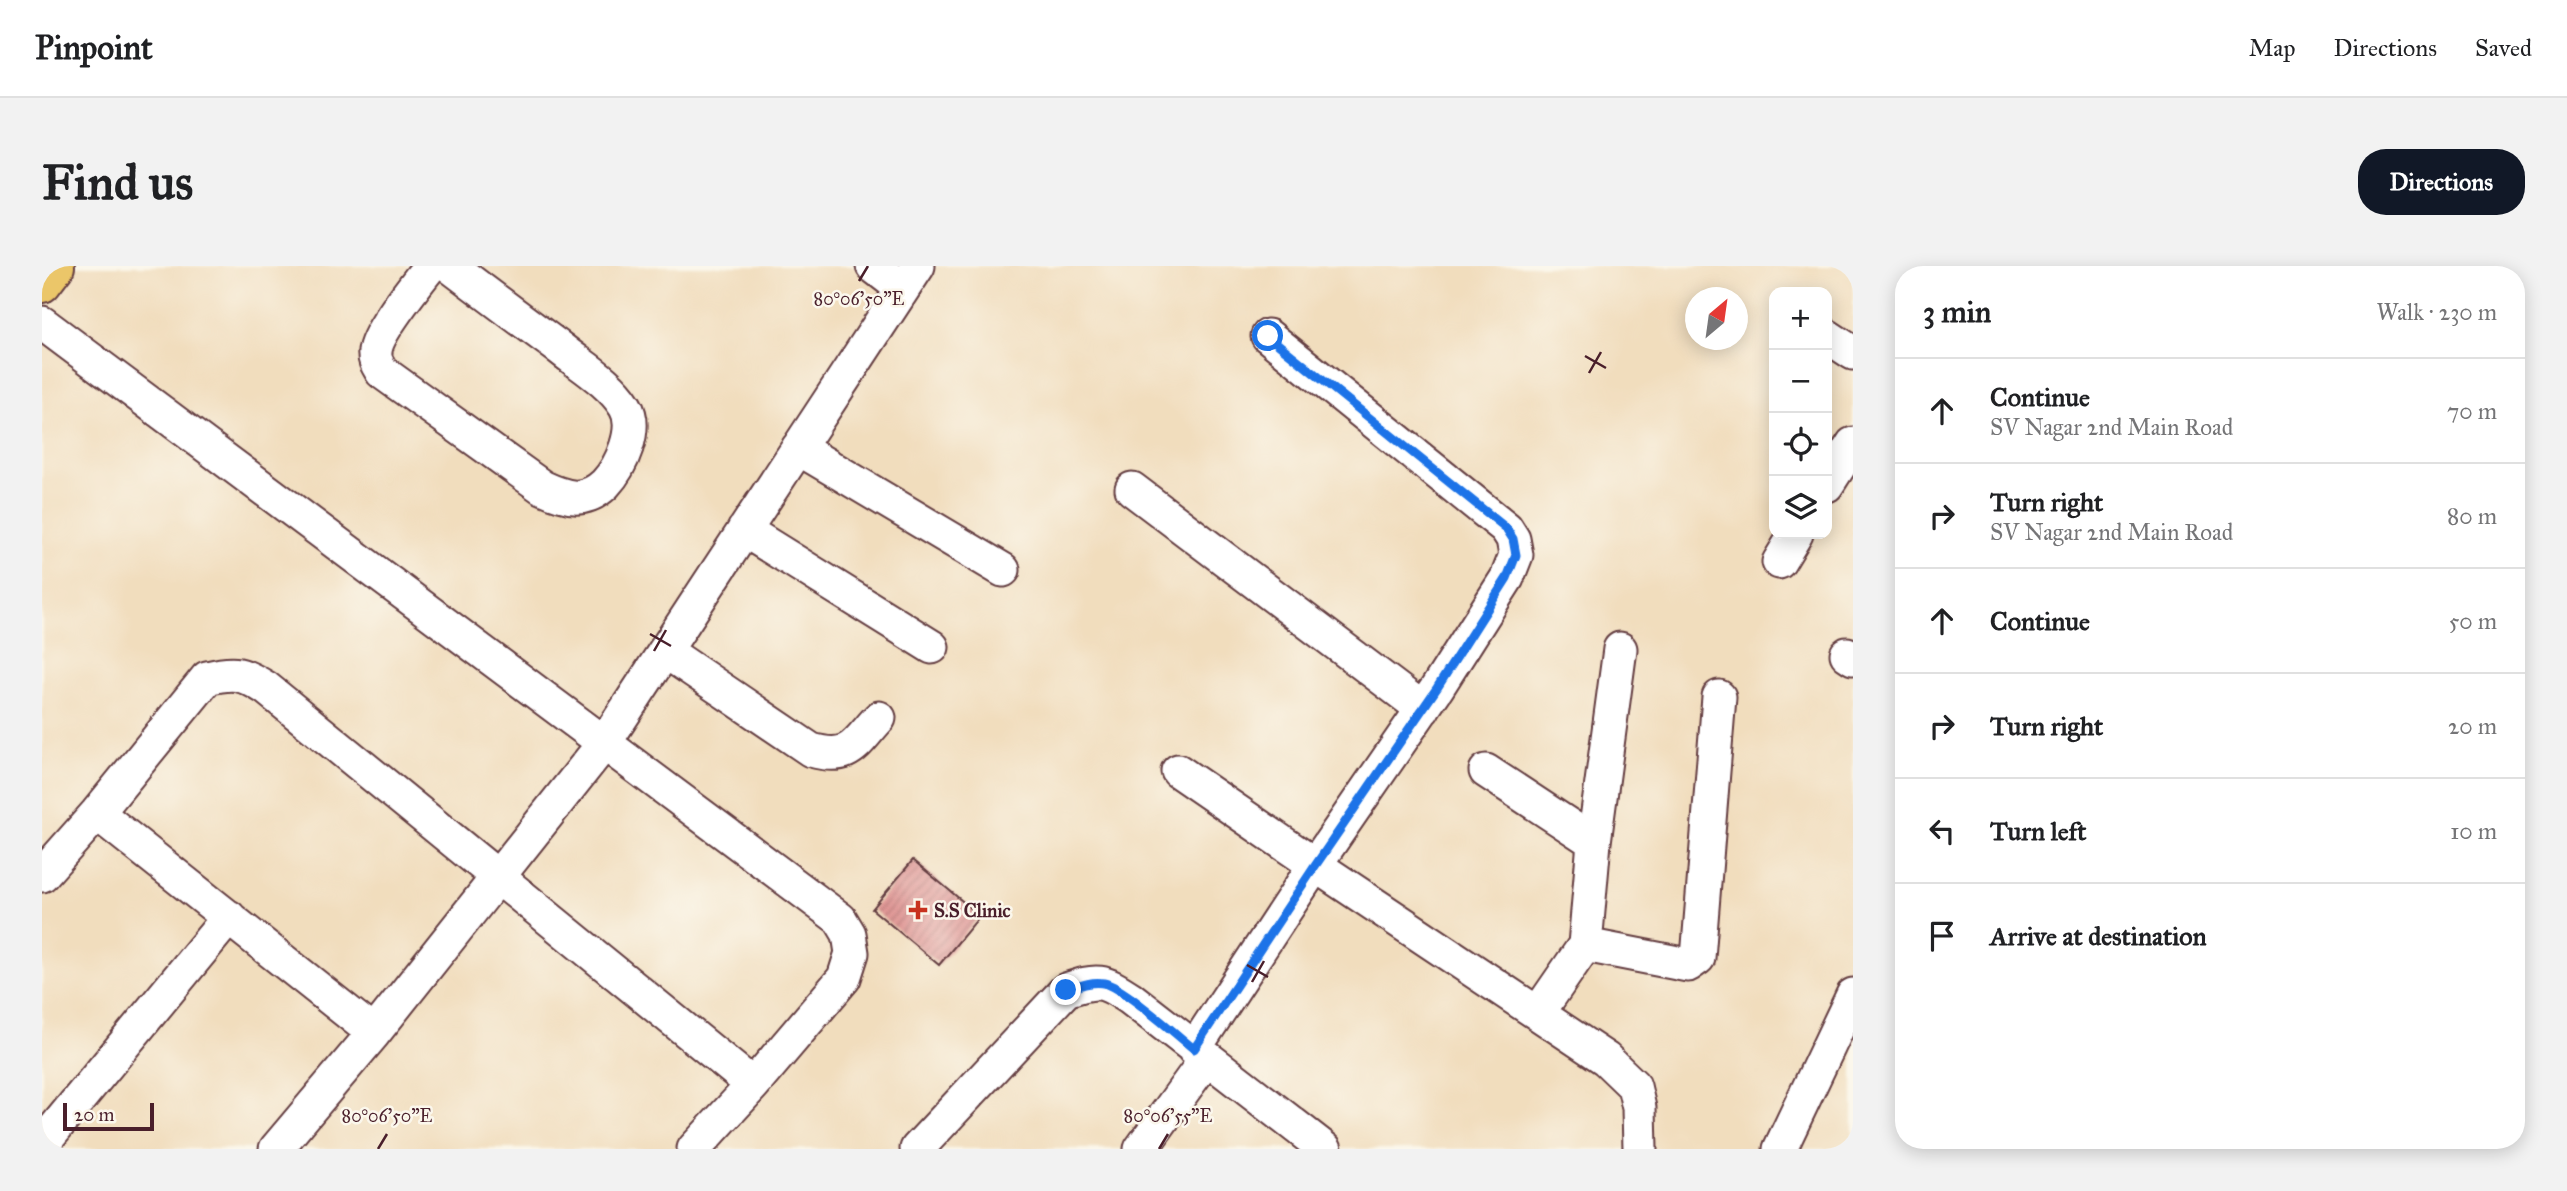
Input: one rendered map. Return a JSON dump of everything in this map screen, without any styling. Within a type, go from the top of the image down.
[{"type":"main road","points":[[42,283],[55,266]]},
{"type":"street","points":[[430,266],[382,333],[374,349],[376,361],[383,372],[542,487],[564,498],[581,498],[596,492],[608,480],[623,453],[630,430],[626,407],[598,378],[450,266]]},
{"type":"street","points":[[276,1149],[374,1032],[605,742],[911,278],[873,266]]},
{"type":"street","points":[[42,323],[840,919],[849,934],[852,953],[844,978],[753,1085],[694,1149]]},
{"type":"street","points":[[1141,1149],[1315,866],[1423,709],[1507,578],[1516,555],[1513,539],[1506,528],[1268,336]]},
{"type":"street","points":[[1832,338],[1853,353]]},
{"type":"street","points":[[1832,477],[1853,444]]},
{"type":"street","points":[[798,449],[1003,570]]},
{"type":"street","points":[[1132,489],[1423,709]]},
{"type":"street","points":[[744,530],[932,647]]},
{"type":"street","points":[[1779,562],[1793,539]]},
{"type":"street","points":[[1538,1013],[1586,945],[1594,842],[1620,649]]},
{"type":"street","points":[[666,651],[811,750],[829,755],[848,752],[879,718]]},
{"type":"street","points":[[42,875],[97,813],[207,678],[225,673],[243,674],[267,688],[753,1085]]},
{"type":"street","points":[[1586,945],[1688,965],[1698,958],[1719,697]]},
{"type":"street","points":[[1178,771],[1315,866],[1606,1059],[1634,1086],[1639,1108],[1639,1148]]},
{"type":"street","points":[[1486,771],[1594,842]]},
{"type":"street","points":[[97,813],[374,1032]]},
{"type":"street","points":[[42,1144],[229,917]]},
{"type":"street","points":[[917,1149],[1066,990],[1086,983],[1107,983],[1130,998],[1325,1149]]},
{"type":"street","points":[[1780,1149],[1853,995]]},
{"type":"building","points":[[913,860],[980,916],[939,965],[872,909]]},
{"type":"place","name":"S.S Clinic","points":[[918,910]]},
{"type":"route","points":[[1066,990],[1086,983],[1107,983],[1194,1049],[1437,688],[1507,578],[1516,555],[1513,539],[1506,528],[1268,336]]}]
